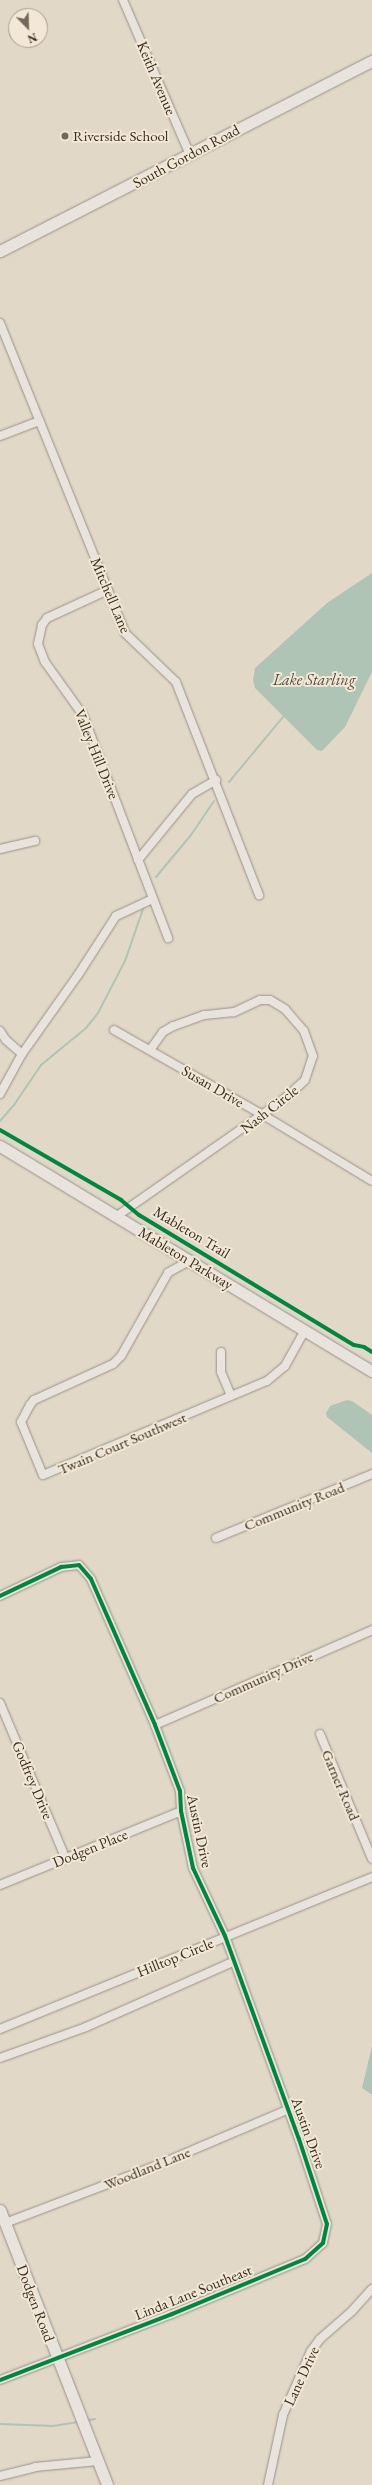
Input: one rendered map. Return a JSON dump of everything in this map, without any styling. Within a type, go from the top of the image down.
[{"type":"street","name":"Keith Avenue","points":[[123,0],[190,155]]},
{"type":"street","name":"South Gordon Road","points":[[0,251],[190,155],[303,94],[372,61]]},
{"type":"street","name":"Mitchell Lane","points":[[0,323],[124,633],[137,647],[167,670],[176,682],[216,780],[259,895]]},
{"type":"street","points":[[0,436],[40,422]]},
{"type":"street","name":"Valley Hill Drive","points":[[108,590],[47,618],[42,625],[38,644],[45,662],[83,715],[168,938]]},
{"type":"street","points":[[138,860],[192,794],[216,780]]},
{"type":"street","points":[[0,848],[35,841]]},
{"type":"street","points":[[0,1094],[22,1054],[78,975],[116,916],[152,899]]},
{"type":"street","name":"Nash Circle","points":[[117,1216],[263,1115],[305,1080],[312,1066],[312,1051],[304,1031],[278,1003],[270,1000],[260,1000],[234,1012],[204,1015],[185,1021],[163,1032],[150,1050]]},
{"type":"street","name":"Susan Drive","points":[[114,1030],[263,1115],[372,1181]]},
{"type":"street","points":[[0,1031],[6,1040],[22,1054]]},
{"type":"street","name":"Mableton Parkway","points":[[0,1146],[191,1260],[372,1371]]},
{"type":"street","name":"Twain Court Southwest","points":[[191,1260],[172,1269],[164,1278],[121,1356],[113,1364],[34,1400],[24,1413],[21,1422],[43,1475],[274,1377],[285,1366],[305,1330]]},
{"type":"street","points":[[221,1352],[221,1372],[231,1395]]},
{"type":"street","name":"Community Road","points":[[216,1538],[372,1474]]},
{"type":"street","name":"Austin Drive","points":[[0,1596],[62,1567],[75,1564],[84,1568],[92,1579],[155,1725],[180,1791],[181,1811],[193,1868],[225,1936],[233,1962],[288,2109],[325,2213],[326,2234]]},
{"type":"street","name":"Community Drive","points":[[155,1725],[372,1630]]},
{"type":"street","name":"Godfrey Drive","points":[[0,1703],[65,1857]]},
{"type":"street","name":"Garner Road","points":[[320,1734],[372,1859]]},
{"type":"street","name":"Dodgen Place","points":[[0,1885],[65,1857],[181,1811]]},
{"type":"street","name":"Hilltop Circle","points":[[0,2029],[372,1877]]},
{"type":"street","points":[[0,2058],[86,2027],[233,1962]]},
{"type":"street","name":"Woodland Lane","points":[[5,2223],[155,2166],[288,2109]]},
{"type":"street","name":"Dodgen Road","points":[[0,2210],[107,2485]]},
{"type":"street","name":"Linda Lane Southeast","points":[[0,2380],[58,2359],[305,2259],[323,2243],[326,2234]]},
{"type":"street","name":"Lane Drive","points":[[268,2485],[283,2415],[311,2351],[320,2338],[353,2310],[372,2289]]},
{"type":"street","points":[[0,2476],[35,2467],[98,2461]]},
{"type":"water","name":"Lake Starling","points":[[372,573],[372,672],[345,727],[322,751],[317,750],[255,688],[253,680],[255,668],[327,603]]},
{"type":"water","points":[[347,1400],[352,1401],[372,1415],[372,1453],[327,1417],[326,1413],[330,1406]]},
{"type":"water","points":[[372,2046],[372,2094],[371,2094],[362,2088]]},
{"type":"waterway","points":[[229,782],[283,717]]},
{"type":"waterway","points":[[156,877],[191,835],[214,801]]},
{"type":"waterway","points":[[0,1121],[14,1105],[41,1065],[86,1028],[98,1013],[125,961],[144,906]]},
{"type":"waterway","points":[[89,2420],[95,2419]]},
{"type":"waterway","points":[[0,2424],[53,2426],[77,2422]]},
{"type":"cycle path","name":"Mableton Trail","points":[[0,1130],[121,1200],[139,1215],[354,1345],[364,1347],[372,1352]]},
{"type":"cycle path","points":[[0,1596],[61,1567],[79,1565],[91,1579],[155,1725],[180,1791],[181,1811],[193,1868],[225,1936],[299,2139],[327,2224],[323,2243],[305,2259],[172,2314],[0,2380]]},
{"type":"place","name":"Riverside School","points":[[65,136]]}]
